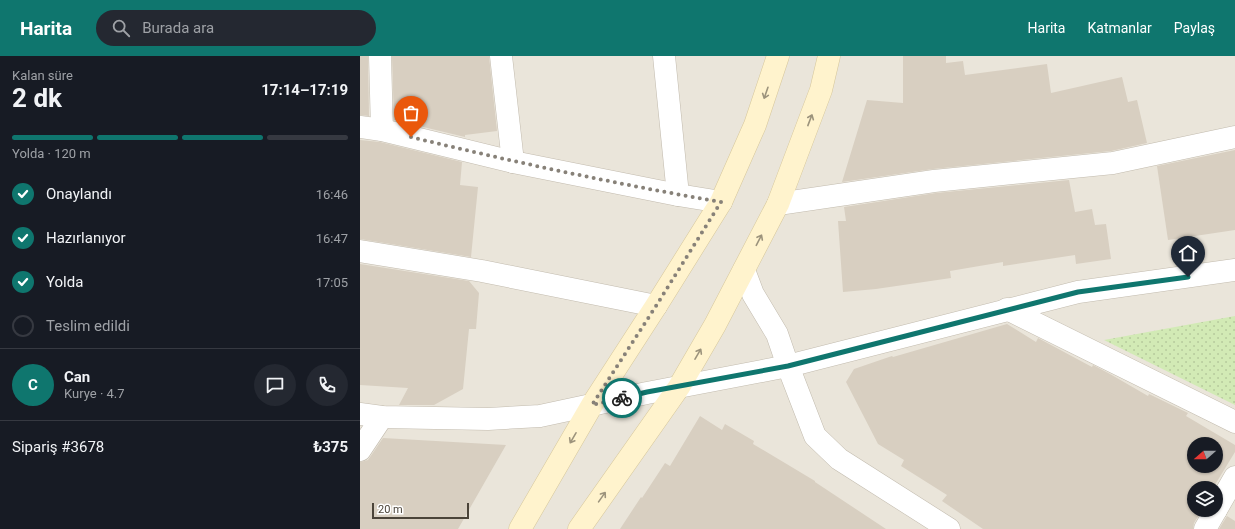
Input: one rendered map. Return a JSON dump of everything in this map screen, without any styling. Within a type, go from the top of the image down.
[{"type":"main road","points":[[520,529],[592,405],[721,202],[755,125],[778,56]]},
{"type":"main road","points":[[579,529],[679,387],[715,325],[778,204],[821,90],[829,56]]},
{"type":"street","points":[[380,56],[382,130]]},
{"type":"street","points":[[501,56],[513,162]]},
{"type":"street","points":[[664,56],[678,195]]},
{"type":"street","points":[[360,127],[382,130],[513,162],[678,195],[721,202]]},
{"type":"street","points":[[778,204],[934,181],[1113,163],[1235,137]]},
{"type":"street","points":[[360,251],[482,271],[656,306]]},
{"type":"street","points":[[744,270],[753,294],[777,334],[816,436],[839,459],[949,529]]},
{"type":"street","points":[[360,414],[382,417],[488,419],[540,416],[647,392],[788,366],[1078,292],[1235,270]]},
{"type":"street","points":[[1007,309],[1235,422]]},
{"type":"street","points":[[360,450],[382,417]]},
{"type":"street","points":[[1223,498],[1235,477]]},
{"type":"street","points":[[1205,529],[1212,517]]},
{"type":"shaded area","points":[[360,56],[1235,56],[1235,529],[360,529]]},
{"type":"green space","points":[[1235,316],[1235,405],[1104,340]]},
{"type":"building","points":[[360,56],[368,56],[369,116],[360,115]]},
{"type":"building","points":[[392,56],[489,56],[497,131],[465,135],[465,137],[394,120]]},
{"type":"building","points":[[903,56],[946,56],[946,63],[963,61],[965,75],[1047,64],[1051,93],[1122,77],[1128,102],[1137,100],[1147,143],[1111,151],[933,169],[842,182],[867,100],[903,103]]},
{"type":"building","points":[[360,140],[380,142],[462,162],[460,185],[478,187],[471,257],[360,239]]},
{"type":"building","points":[[1235,150],[1235,230],[1168,240],[1157,166]]},
{"type":"building","points":[[1069,180],[1075,212],[1092,209],[1095,225],[1106,224],[1111,259],[1076,264],[1075,255],[1003,266],[1003,262],[950,271],[951,278],[876,289],[843,292],[838,221],[846,221],[844,207],[936,193]]},
{"type":"building","points":[[360,264],[469,281],[479,293],[476,329],[469,329],[463,389],[434,405],[399,405],[408,388],[360,385]]},
{"type":"building","points":[[1007,324],[1036,342],[1038,338],[1092,367],[1093,365],[1148,396],[1149,394],[1188,413],[1186,416],[1221,437],[1187,437],[1187,473],[1222,473],[1217,481],[1187,481],[1187,517],[1198,517],[1194,523],[1193,529],[983,529],[942,501],[947,495],[901,466],[904,460],[878,444],[846,382],[854,369],[892,356],[893,357]]},
{"type":"building","points":[[700,416],[722,430],[725,424],[754,441],[753,444],[815,481],[886,529],[620,529],[665,463],[670,466]]},
{"type":"building","points":[[383,438],[506,445],[458,529],[360,529],[360,462],[368,460]]},
{"type":"building","points":[[1223,438],[1235,445],[1235,452],[1223,472]]},
{"type":"building","points":[[1227,516],[1235,521],[1235,529],[1219,529]]},
{"type":"way so far","points":[[411,137],[513,162],[678,195],[721,202],[592,405],[622,398]]},
{"type":"route","points":[[622,398],[788,366],[1078,292],[1188,277]]}]
